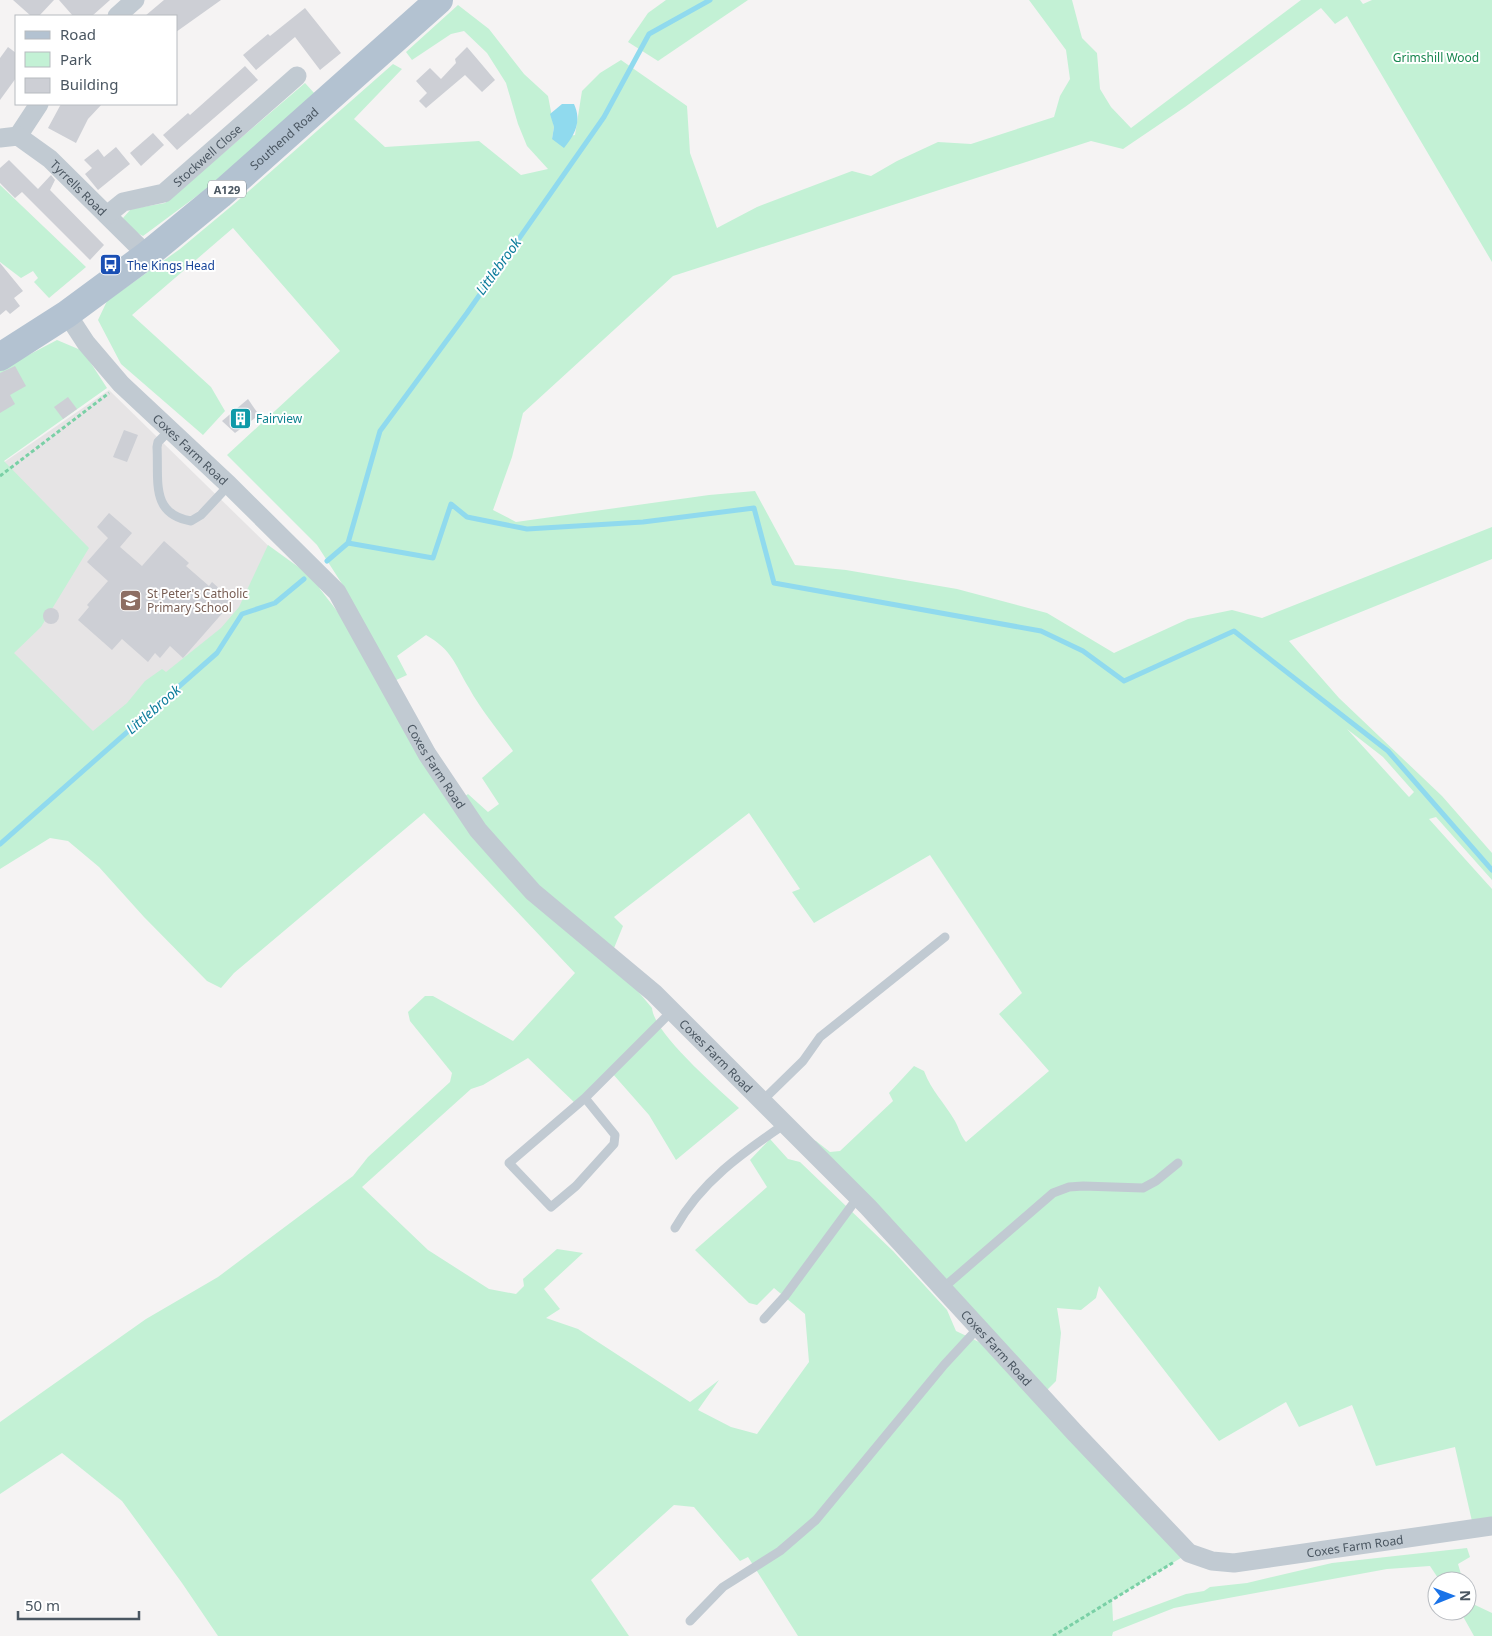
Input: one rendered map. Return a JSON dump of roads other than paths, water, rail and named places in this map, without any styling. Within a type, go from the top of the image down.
[{"type":"main road","name":"Southend Road","points":[[0,357],[68,314],[147,255],[220,195],[439,0]]},
{"type":"street","name":"Stockwell Close","points":[[107,215],[123,202],[164,193],[297,76]]},
{"type":"street","points":[[5,138],[38,105]]},
{"type":"street","name":"Tyrrells Road","points":[[5,138],[50,159],[147,255]]},
{"type":"street","name":"Coxes Farm Road","points":[[68,314],[86,343],[121,384],[171,429],[337,592],[427,754],[478,830],[533,892],[654,993],[858,1197],[1081,1440],[1189,1553],[1212,1561],[1234,1563],[1492,1526]]},
{"type":"lane","points":[[171,429],[158,442],[157,447],[160,502],[169,513],[176,518],[192,521],[201,515],[229,485]]},
{"type":"lane","points":[[762,1101],[803,1061],[820,1037],[945,937]]},
{"type":"lane","points":[[586,1098],[615,1135],[614,1144],[576,1186],[551,1208],[510,1163],[586,1098],[672,1012]]},
{"type":"lane","points":[[675,1228],[688,1205],[725,1168],[785,1124]]},
{"type":"lane","points":[[943,1288],[1053,1193],[1069,1187],[1143,1188],[1156,1181],[1178,1162]]},
{"type":"lane","points":[[764,1319],[785,1296],[858,1197]]},
{"type":"lane","points":[[690,1621],[722,1587],[780,1552],[816,1520],[944,1365],[979,1327]]},
{"type":"water","points":[[562,104],[574,104],[577,116],[574,133],[564,148],[552,139],[554,127],[550,114]]},
{"type":"waterway","name":"Littlebrook","points":[[327,561],[348,543],[380,431],[467,313],[604,117],[649,34],[710,0]]},
{"type":"waterway","points":[[348,543],[433,558],[451,504],[467,517],[527,529],[643,522],[754,508],[774,583],[1041,631],[1083,651],[1124,681],[1234,631],[1388,751],[1492,870]]},
{"type":"waterway","name":"Littlebrook","points":[[0,844],[217,653],[242,614],[275,603],[304,579]]},
{"type":"place","name":"The Kings Head","points":[[111,265]]},
{"type":"place","name":"Fairview","points":[[240,418]]},
{"type":"place","name":"St Peter's Catholic Primary School","points":[[131,600]]},
{"type":"park label","name":"Grimshill Wood","points":[[1436,57]]}]
